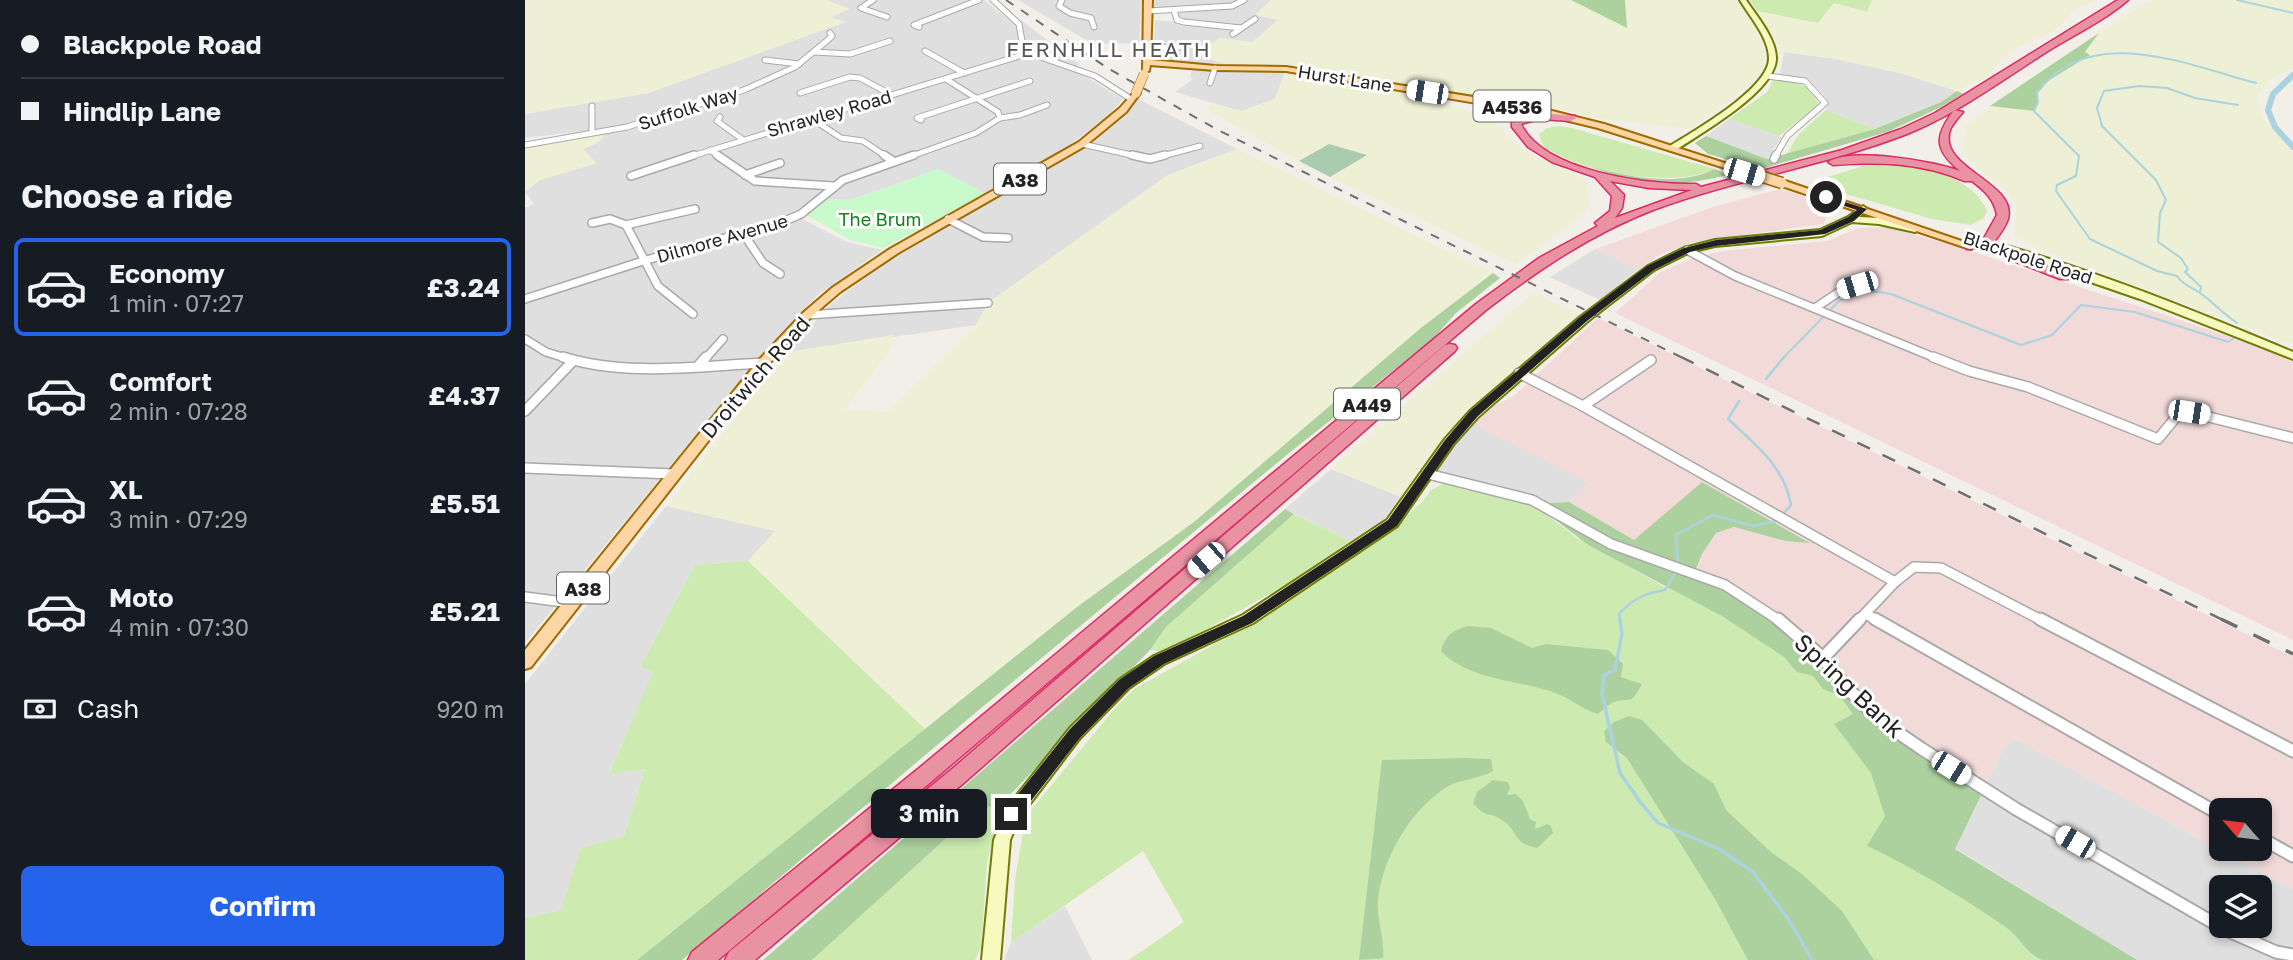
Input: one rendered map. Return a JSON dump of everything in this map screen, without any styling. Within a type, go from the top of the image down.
[{"type":"highway","name":"A449","points":[[700,960],[925,775],[1481,307],[1543,261],[1583,237],[1649,208],[1727,183],[1846,152],[1905,131],[1939,115],[2124,0]]},
{"type":"highway","name":"A449","points":[[737,960],[959,775],[1526,284],[1571,254],[1646,219],[1898,141],[1958,112],[2138,0]]},
{"type":"highway","points":[[1519,107],[1518,123],[1522,138],[1532,147],[1596,173],[1628,183],[1659,187],[1695,187],[1727,183]]},
{"type":"highway","points":[[1958,112],[1946,128],[1943,141],[1946,148],[1956,163],[1997,200],[2003,211],[2001,223],[1987,243],[1971,246]]},
{"type":"highway","points":[[1518,123],[1540,116],[1571,118]]},
{"type":"highway","points":[[1832,162],[1873,159],[1911,161],[1952,172],[1983,186]]},
{"type":"highway","points":[[1583,237],[1610,218],[1619,206],[1618,195],[1596,173]]},
{"type":"highway","points":[[1987,243],[1996,250],[2049,268],[2064,276]]},
{"type":"main road","name":"Droitwich Road","points":[[525,662],[763,363],[807,315],[863,271],[948,219],[1082,144],[1123,110],[1134,96],[1148,62],[1148,0]]},
{"type":"main road","name":"Hurst Lane","points":[[1148,62],[1215,68],[1286,69],[1519,107],[1571,118],[1781,183]]},
{"type":"main road","name":"Blackpole Road","points":[[1781,183],[2190,315]]},
{"type":"main road","name":"Blackpole Road","points":[[1857,207],[1887,213],[1987,243]]},
{"type":"street","points":[[873,0],[861,8],[887,17]]},
{"type":"street","points":[[919,27],[913,25],[979,0]]},
{"type":"street","points":[[993,0],[1020,24],[1023,47],[1028,53],[1095,76],[1134,96]]},
{"type":"street","points":[[1062,0],[1059,6],[1070,13],[1091,18],[1094,27]]},
{"type":"street","points":[[1148,11],[1232,6],[1244,0]]},
{"type":"street","points":[[1673,148],[1759,87],[1769,76],[1773,67],[1771,51],[1743,0]]},
{"type":"street","points":[[1174,10],[1177,20],[1184,22],[1241,28]]},
{"type":"street","points":[[1233,34],[1255,19]]},
{"type":"street","name":"Suffolk Way","points":[[525,145],[647,122],[744,90],[779,76],[814,52],[830,34],[840,33]]},
{"type":"street","points":[[814,52],[850,54],[884,42]]},
{"type":"street","points":[[1148,48],[1181,47]]},
{"type":"street","points":[[925,51],[964,73]]},
{"type":"street","name":"Shrawley Road","points":[[631,176],[742,139],[814,120],[1028,53]]},
{"type":"street","points":[[765,60],[799,64]]},
{"type":"street","points":[[1199,83],[1211,85],[1215,68]]},
{"type":"street","points":[[1769,76],[1805,81],[1825,103],[1787,136],[1774,159]]},
{"type":"street","points":[[800,93],[850,77],[860,78],[892,95]]},
{"type":"street","points":[[946,79],[998,112],[1000,118]]},
{"type":"street","points":[[921,120],[917,118],[1030,81]]},
{"type":"street","name":"Dilmore Avenue","points":[[525,299],[801,214],[833,186],[893,161],[976,133],[1000,118],[1020,115],[1047,105]]},
{"type":"street","points":[[592,106],[592,132]]},
{"type":"street","points":[[720,117],[717,121],[742,139]]},
{"type":"street","points":[[814,120],[841,138],[863,141],[893,161]]},
{"type":"street","points":[[1082,144],[1150,159],[1200,146]]},
{"type":"street","points":[[710,150],[755,181],[833,186]]},
{"type":"street","points":[[745,175],[780,163]]},
{"type":"street","points":[[1847,220],[1857,207]]},
{"type":"street","points":[[592,223],[610,219],[626,225],[695,209]]},
{"type":"street","points":[[948,219],[983,237],[1008,239]]},
{"type":"street","points":[[991,960],[1004,831],[1019,802],[1075,733],[1114,692],[1151,665],[1248,619],[1392,523],[1474,414],[1519,373],[1651,268],[1687,250],[1716,243],[1816,234],[1847,220],[1879,221],[1919,229]]},
{"type":"street","points":[[626,225],[658,286],[693,314]]},
{"type":"street","points":[[743,233],[763,263],[780,274]]},
{"type":"street","name":"Blackpole Road","points":[[1987,243],[2075,271],[2293,356]]},
{"type":"street","points":[[1687,250],[1735,276],[1969,372],[2040,391],[2158,439],[2178,416],[2189,412],[2293,438]]},
{"type":"street","points":[[1815,308],[1842,290],[1872,280]]},
{"type":"street","points":[[807,315],[988,303]]},
{"type":"street","points":[[525,339],[539,351],[572,362],[614,366],[763,363]]},
{"type":"street","points":[[699,365],[723,339]]},
{"type":"street","points":[[1583,406],[1651,360]]},
{"type":"street","points":[[525,411],[572,362]]},
{"type":"street","points":[[1519,373],[1583,406],[1895,582]]},
{"type":"street","points":[[525,468],[673,474]]},
{"type":"street","name":"Spring Bank","points":[[1428,474],[1532,500],[1611,544],[1725,585],[1778,620],[1823,658],[1847,688],[1881,721],[1951,768],[2226,930],[2276,953],[2293,955]]},
{"type":"street","points":[[1823,658],[1895,582],[1914,567],[1941,568],[2293,751]]},
{"type":"street","points":[[525,597],[571,603]]},
{"type":"street","points":[[1866,614],[2209,808]]},
{"type":"street","points":[[2272,844],[2293,856]]},
{"type":"shaded area","points":[[826,0],[984,0],[1014,24],[1022,21],[1079,64],[1076,71],[1123,99],[1108,116],[1063,150],[986,194],[938,169],[850,200],[825,199],[845,183],[959,143],[952,139],[838,179],[789,216],[750,229],[755,235],[802,219],[847,242],[882,250],[819,294],[766,349],[525,643],[525,208],[534,204],[525,192],[540,180],[596,163],[583,149],[599,142],[604,129],[525,138],[525,114],[648,93],[845,22],[829,18],[849,9]]},
{"type":"shaded area","points":[[1018,0],[1142,0],[1139,43],[1093,44]]},
{"type":"shaded area","points":[[1154,0],[1271,0],[1256,15],[1279,19],[1252,43],[1220,38],[1198,55],[1226,64],[1224,66],[1153,60],[1155,20],[1187,23],[1178,16],[1177,7],[1154,8]]},
{"type":"shaded area","points":[[1784,52],[1836,59],[1900,73],[1957,91],[1941,102],[1875,129],[1826,110],[1828,103],[1825,96],[1809,80],[1780,74]]},
{"type":"shaded area","points":[[1193,69],[1285,72],[1275,99],[1241,111],[1175,92],[1193,79],[1190,76]]},
{"type":"shaded area","points":[[1138,99],[1237,149],[1168,175],[988,303],[976,325],[788,352],[832,303],[884,264],[1094,142]]},
{"type":"shaded area","points":[[1729,119],[1782,137],[1767,159],[1706,136]]},
{"type":"shaded area","points":[[1780,189],[1798,194],[1821,206],[1828,215],[1823,224],[1694,242],[1663,253],[1637,270],[1595,249],[1713,207]]},
{"type":"shaded area","points":[[1887,227],[1955,246],[2171,317],[2262,348],[2293,362],[2293,640],[1615,313],[1661,272],[1693,258],[1723,251],[1828,241],[1858,228]]},
{"type":"shaded area","points":[[1595,249],[1637,270],[1600,300],[1550,277]]},
{"type":"shaded area","points":[[1598,318],[2293,657],[2293,889],[2272,878],[2272,875],[2241,861],[2272,861],[2272,798],[2209,798],[2209,844],[2014,738],[2010,745],[2006,744],[1986,785],[1879,713],[1850,687],[1818,645],[1736,585],[1697,570],[1702,554],[1716,533],[1734,527],[1785,541],[1808,542],[1702,482],[1634,540],[1569,502],[1588,483],[1472,423],[1496,405],[1514,396]]},
{"type":"shaded area","points":[[1472,423],[1589,483],[1569,502],[1550,503],[1435,471],[1453,443]]},
{"type":"shaded area","points":[[1331,469],[1401,497],[1381,523],[1350,541],[1285,509]]},
{"type":"shaded area","points":[[666,506],[776,531],[748,561],[695,565],[640,667],[654,672],[609,773],[645,769],[624,836],[582,848],[561,910],[525,918],[525,684]]},
{"type":"shaded area","points":[[2014,738],[2209,844],[2209,861],[2241,861],[2267,875],[2209,875],[2209,938],[2272,938],[2272,878],[2293,889],[2293,960],[2137,960],[1955,848],[2006,744]]},
{"type":"shaded area","points":[[1065,906],[1092,960],[1004,960],[1011,943]]},
{"type":"green space","points":[[525,0],[826,0],[850,9],[830,17],[846,22],[648,93],[525,114]]},
{"type":"green space","points":[[1271,0],[1571,0],[1627,28],[1625,0],[1739,0],[1763,43],[1765,59],[1763,71],[1753,83],[1691,129],[1602,119],[1541,106],[1551,92],[1523,88],[1512,102],[1307,68],[1224,66],[1226,64],[1197,55],[1220,38],[1252,42],[1279,20],[1255,15]]},
{"type":"green space","points":[[1571,0],[1625,0],[1627,28]]},
{"type":"green space","points":[[1750,0],[1872,0],[1867,12],[1834,3],[1818,23],[1757,11]]},
{"type":"green space","points":[[1872,0],[2098,0],[2074,9],[2057,29],[2008,53],[1986,77],[1957,91],[1900,73],[1836,59],[1784,52],[1757,12],[1817,23],[1834,3],[1867,12]]},
{"type":"green space","points":[[2155,0],[2293,0],[2293,68],[2270,80],[2257,97],[2262,117],[2293,153],[2293,342],[2288,343],[2040,249],[2014,236],[2016,207],[2007,191],[1971,163],[1963,152],[1966,126],[1990,106],[2034,111],[2038,102],[2037,93],[2042,84],[2089,55],[2085,53],[2099,33],[2144,4]]},
{"type":"green space","points":[[2099,33],[2085,52],[2090,55],[2043,84],[2037,93],[2038,102],[2034,111],[1990,106]]},
{"type":"green space","points":[[1285,72],[1418,95],[1482,116],[1498,125],[1515,143],[1537,157],[1573,172],[1587,183],[1589,207],[1577,220],[1516,264],[1330,177],[1366,154],[1329,144],[1299,161],[1207,110],[1213,104],[1241,111],[1275,99]]},
{"type":"green space","points":[[1773,80],[1801,85],[1816,97],[1819,105],[1779,136],[1729,119],[1767,92]]},
{"type":"green space","points":[[1957,91],[1963,94],[1887,132],[1761,169],[1708,154],[1695,143],[1706,136],[1767,159],[1875,129],[1941,102]]},
{"type":"green space","points":[[1826,110],[1875,129],[1787,154],[1798,135]]},
{"type":"green space","points":[[1559,126],[1715,169],[1676,178],[1652,178],[1579,164],[1543,146],[1539,134],[1547,128]]},
{"type":"green space","points":[[606,132],[599,142],[583,149],[597,163],[540,180],[525,192],[525,146]]},
{"type":"green space","points":[[1329,144],[1367,155],[1330,177],[1299,161]]},
{"type":"green space","points":[[1237,149],[1493,273],[1422,327],[1194,522],[1077,607],[925,729],[748,561],[775,531],[666,506],[788,352],[893,335],[891,349],[844,410],[888,412],[976,325],[988,303],[1168,175]]},
{"type":"green space","points":[[1887,163],[1930,170],[1958,181],[1980,199],[1987,211],[1984,218],[1971,225],[1932,219],[1808,183],[1863,166]]},
{"type":"green space","points":[[1594,168],[1655,179],[1686,178],[1715,169],[1728,175],[1692,182],[1661,184],[1629,180]]},
{"type":"green space","name":"The Brum","points":[[938,169],[986,194],[884,248],[850,240],[807,215],[825,199],[850,200]]},
{"type":"green space","points":[[1493,273],[1500,278],[1456,313],[1432,340],[1289,453],[682,960],[637,960],[1077,607],[1194,522],[1422,327]]},
{"type":"green space","points":[[1534,292],[1579,314],[1468,409],[1437,446],[1401,497],[1331,469]]},
{"type":"green space","points":[[1702,482],[1810,543],[1785,541],[1734,527],[1716,533],[1702,554],[1693,577],[1740,596],[1757,608],[1886,732],[1982,793],[1955,849],[2137,960],[2042,960],[2007,928],[1974,906],[1867,846],[1885,816],[1871,773],[1834,724],[1853,714],[1840,696],[1823,689],[1813,676],[1797,672],[1784,657],[1722,616],[1588,545],[1544,511],[1550,503],[1569,502],[1634,540]]},
{"type":"green space","points":[[1445,483],[1468,491],[1470,489],[1533,504],[1577,538],[1665,587],[1693,577],[1740,596],[1781,628],[1886,732],[1982,793],[1955,849],[2137,960],[1129,960],[1184,922],[1143,851],[1011,943],[1015,879],[1026,816],[1116,707],[1134,689],[1249,625],[1299,589],[1370,547],[1422,502],[1431,490]]},
{"type":"green space","points":[[1285,509],[1294,514],[1166,627],[1150,650],[1004,801],[974,813],[812,960],[763,960]]},
{"type":"green space","points":[[1294,514],[1350,541],[1282,587],[1166,652],[1150,650],[1166,627]]},
{"type":"green space","points":[[748,561],[925,729],[637,960],[525,960],[525,918],[561,910],[581,848],[624,836],[645,769],[609,774],[653,672],[640,667],[695,565]]},
{"type":"green space","points":[[1469,626],[1491,628],[1532,648],[1546,644],[1608,650],[1623,664],[1621,677],[1642,684],[1632,699],[1612,703],[1598,714],[1558,694],[1481,674],[1453,661],[1441,651],[1445,641],[1454,631]]},
{"type":"green space","points":[[1629,716],[1642,720],[1683,762],[1714,784],[1726,810],[1771,852],[1802,874],[1842,911],[1874,960],[1748,960],[1715,899],[1627,758],[1606,742],[1604,731],[1614,722]]},
{"type":"green space","points":[[1491,759],[1493,771],[1447,787],[1434,796],[1411,821],[1393,851],[1381,883],[1378,906],[1383,958],[1359,960],[1382,760]]},
{"type":"green space","points":[[1493,780],[1508,782],[1510,788],[1507,795],[1516,794],[1523,801],[1530,819],[1536,822],[1535,829],[1547,824],[1551,826],[1553,833],[1537,848],[1524,843],[1507,824],[1498,817],[1484,813],[1473,803],[1477,792]]},
{"type":"green space","points":[[1004,801],[987,862],[981,948],[975,960],[812,960],[974,813]]},
{"type":"waterway","points":[[2237,0],[2293,13]]},
{"type":"waterway","points":[[2237,323],[2177,276],[2157,271],[2090,239],[2056,191],[2057,185],[2076,176],[2079,156],[2034,111],[2038,102],[2037,93],[2059,71],[2083,59],[2111,53],[2170,59],[2256,83]]},
{"type":"waterway","points":[[2293,75],[2273,94],[2268,110],[2275,127],[2293,147]]},
{"type":"waterway","points":[[2200,292],[2201,287],[2185,272],[2188,269],[2181,258],[2158,242],[2160,213],[2166,200],[2156,180],[2102,126],[2097,108],[2104,91],[2139,86],[2167,88],[2195,98],[2238,105]]},
{"type":"waterway","points":[[1782,359],[1839,301],[1858,293],[1871,292],[1891,294],[2021,345],[2052,335],[2081,305],[2135,312],[2228,342],[2233,339]]},
{"type":"waterway","points":[[1766,379],[1784,357]]},
{"type":"waterway","points":[[1739,401],[1728,419],[1767,457],[1782,479],[1791,505],[1783,514]]},
{"type":"waterway","points":[[1678,565],[1676,535],[1713,515],[1753,526],[1776,521]]},
{"type":"waterway","points":[[1620,621],[1619,614],[1629,604],[1646,595],[1665,590],[1676,572]]},
{"type":"waterway","points":[[1620,619],[1622,634],[1615,670],[1604,675],[1602,694],[1620,773],[1658,823],[1719,849],[1753,872],[1791,923],[1812,960]]},
{"type":"railway","points":[[1006,0],[1109,69],[1218,130],[1685,359]]},
{"type":"railway","points":[[1681,357],[2225,621]]},
{"type":"railway","points":[[2221,619],[2293,654]]},
{"type":"district","name":"FERNHILL HEATH","points":[[1109,49]]},
{"type":"route","points":[[1011,814],[1075,733],[1124,684],[1159,660],[1248,619],[1392,523],[1449,442],[1474,414],[1584,319],[1651,268],[1687,250],[1716,243],[1822,233],[1851,219],[1863,209],[1826,197]]}]
